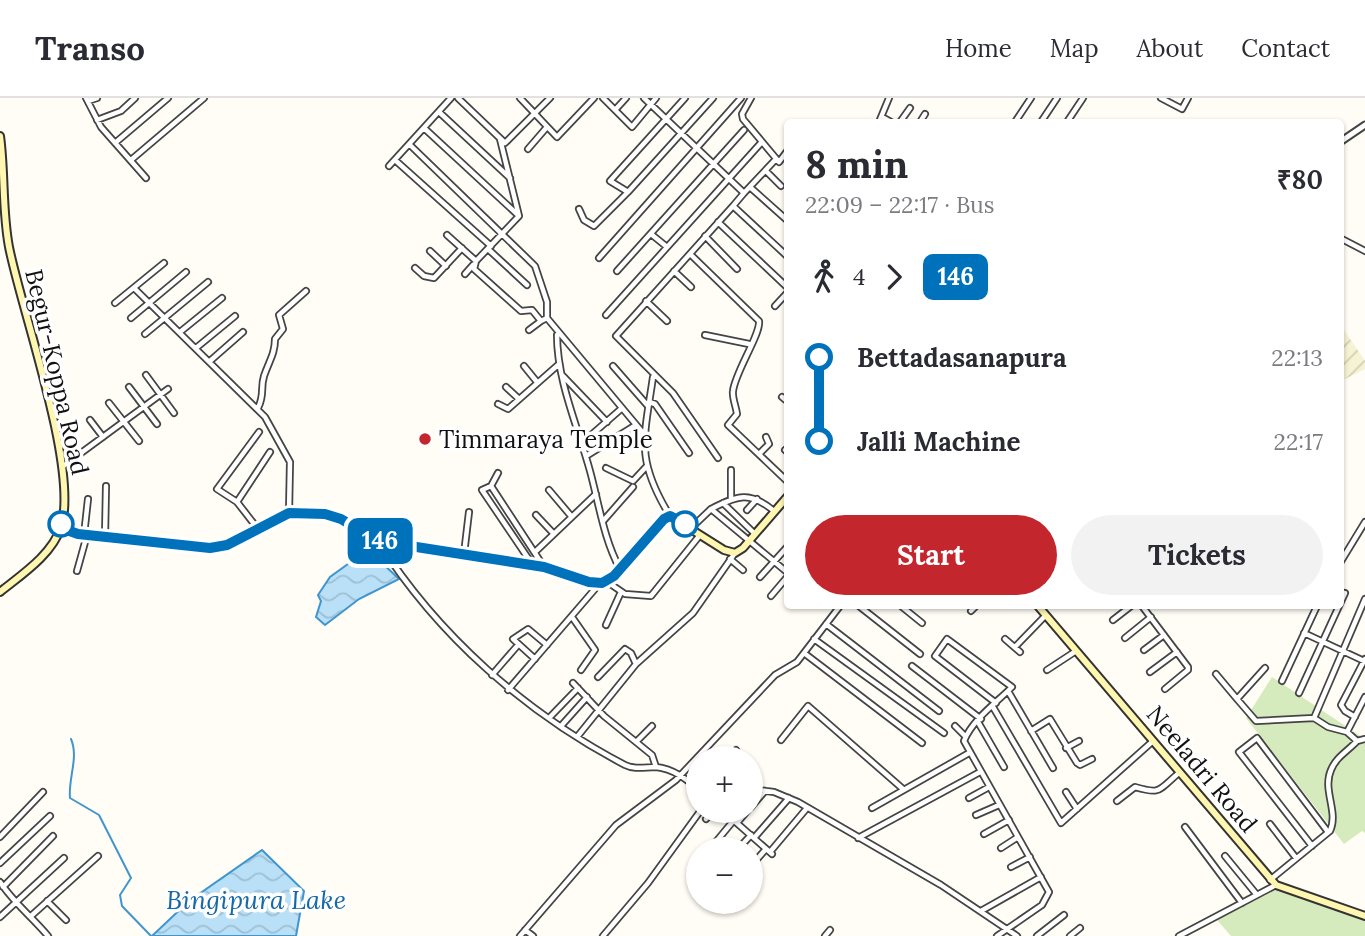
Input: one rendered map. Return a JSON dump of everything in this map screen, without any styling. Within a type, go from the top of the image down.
[{"type":"main road","name":"Begur-Koppa Road","points":[[0,136],[1,190],[9,247],[61,468],[65,500],[61,528]]},
{"type":"main road","points":[[0,592],[44,553],[61,528],[86,535],[210,548],[227,545],[289,513],[325,514],[341,519],[378,541],[544,567],[603,582],[620,569],[670,516],[732,556],[784,500]]},
{"type":"main road","name":"Neeladri Road","points":[[1041,609],[1273,882]]},
{"type":"main road","points":[[1273,882],[1365,916]]},
{"type":"street","points":[[97,98],[87,100],[97,120],[146,178]]},
{"type":"street","points":[[97,120],[121,111],[135,98]]},
{"type":"street","points":[[116,143],[168,98]]},
{"type":"street","points":[[131,160],[204,98]]},
{"type":"street","points":[[389,166],[451,98]]},
{"type":"street","points":[[458,98],[505,144],[550,98]]},
{"type":"street","points":[[520,98],[557,137],[594,98]]},
{"type":"street","points":[[603,98],[632,127],[656,98]]},
{"type":"street","points":[[615,110],[626,98]]},
{"type":"street","points":[[643,98],[744,193]]},
{"type":"street","points":[[628,192],[610,181],[685,98]]},
{"type":"street","points":[[579,209],[584,220],[594,226],[713,98]]},
{"type":"street","points":[[599,258],[741,98]]},
{"type":"street","points":[[751,98],[742,114],[743,119],[779,162],[784,155]]},
{"type":"street","points":[[881,119],[889,98]]},
{"type":"street","points":[[1017,119],[1031,98]]},
{"type":"street","points":[[1043,119],[1057,98]]},
{"type":"street","points":[[1069,119],[1083,98]]},
{"type":"street","points":[[1163,98],[1182,108],[1188,98]]},
{"type":"street","points":[[902,119],[910,108]]},
{"type":"street","points":[[439,112],[511,179]]},
{"type":"street","points":[[921,119],[925,114]]},
{"type":"street","points":[[1344,139],[1365,125]]},
{"type":"street","points":[[528,149],[547,127]]},
{"type":"street","points":[[424,128],[519,216]]},
{"type":"street","points":[[617,271],[744,130]]},
{"type":"street","points":[[500,139],[519,216]]},
{"type":"street","points":[[409,144],[536,266],[541,275],[547,302],[544,319],[529,330]]},
{"type":"street","points":[[606,315],[760,144]]},
{"type":"street","points":[[718,458],[673,393],[662,380],[653,377],[616,336],[776,159]]},
{"type":"street","points":[[395,160],[527,285]]},
{"type":"street","points":[[766,171],[780,186]]},
{"type":"street","points":[[751,188],[784,217]]},
{"type":"street","points":[[733,206],[784,253]]},
{"type":"street","points":[[465,274],[519,216]]},
{"type":"street","points":[[718,222],[784,286]]},
{"type":"street","points":[[650,233],[667,247]]},
{"type":"street","points":[[447,235],[475,263],[476,272],[521,311],[532,310],[544,319],[643,433]]},
{"type":"street","points":[[705,236],[737,269]]},
{"type":"street","points":[[1344,240],[1365,251]]},
{"type":"street","points":[[415,268],[424,276],[434,278],[462,248]]},
{"type":"street","points":[[430,251],[446,266]]},
{"type":"street","points":[[689,253],[759,321],[759,330],[749,344],[733,391],[737,414],[728,425],[784,478]]},
{"type":"street","points":[[115,303],[164,263]]},
{"type":"street","points":[[674,271],[691,287]]},
{"type":"street","points":[[131,318],[186,272]]},
{"type":"street","points":[[145,334],[208,282]]},
{"type":"street","points":[[134,288],[258,408],[290,462],[289,513]]},
{"type":"street","points":[[258,408],[264,393],[264,374],[276,351],[275,339],[283,329],[280,312],[306,291]]},
{"type":"street","points":[[775,306],[784,295]]},
{"type":"street","points":[[180,332],[222,298]]},
{"type":"street","points":[[646,301],[667,321]]},
{"type":"street","points":[[196,348],[235,316]]},
{"type":"street","points":[[210,361],[243,332]]},
{"type":"street","points":[[557,333],[558,365],[586,456],[609,547],[620,569]]},
{"type":"street","points":[[705,335],[749,344]]},
{"type":"street","points":[[498,404],[508,410],[558,365]]},
{"type":"street","points":[[524,366],[537,382]]},
{"type":"street","points":[[613,366],[649,404],[655,404],[689,453]]},
{"type":"street","points":[[146,375],[174,412]]},
{"type":"street","points":[[562,376],[607,422]]},
{"type":"street","points":[[653,377],[643,433],[646,467],[670,516]]},
{"type":"street","points":[[129,387],[156,424]]},
{"type":"street","points":[[506,387],[519,399]]},
{"type":"street","points":[[61,468],[168,389]]},
{"type":"street","points":[[108,403],[139,441]]},
{"type":"street","points":[[582,443],[621,409]]},
{"type":"street","points":[[90,420],[103,437]]},
{"type":"street","points":[[586,456],[636,425]]},
{"type":"street","points":[[258,529],[237,502],[217,489],[259,432]]},
{"type":"street","points":[[759,454],[769,444],[766,437]]},
{"type":"street","points":[[237,502],[270,452]]},
{"type":"street","points":[[606,468],[633,481],[646,467]]},
{"type":"street","points":[[731,470],[732,498]]},
{"type":"street","points":[[498,473],[491,486],[482,490],[530,557],[532,565]]},
{"type":"street","points":[[105,537],[106,486]]},
{"type":"street","points":[[491,486],[544,567]]},
{"type":"street","points":[[604,521],[633,487]]},
{"type":"street","points":[[549,490],[571,516]]},
{"type":"street","points":[[535,552],[596,494]]},
{"type":"street","points":[[691,528],[711,509],[732,498],[757,499],[774,511]]},
{"type":"street","points":[[77,571],[86,535],[88,499]]},
{"type":"street","points":[[747,510],[757,499]]},
{"type":"street","points":[[723,503],[755,534]]},
{"type":"street","points":[[711,509],[784,571]]},
{"type":"street","points":[[464,554],[469,512]]},
{"type":"street","points":[[536,515],[553,533]]},
{"type":"street","points":[[1344,556],[1365,522]]},
{"type":"street","points":[[508,690],[603,582],[621,592],[644,598],[650,596],[700,534]]},
{"type":"street","points":[[378,541],[417,595],[508,690],[577,737],[628,767],[656,768],[681,774],[686,778]]},
{"type":"street","points":[[760,577],[784,550]]},
{"type":"street","points":[[577,737],[636,664],[693,613],[732,556],[743,570]]},
{"type":"street","points":[[771,596],[784,580]]},
{"type":"street","points":[[606,625],[621,592]]},
{"type":"street","points":[[1314,718],[1341,649],[1365,599]]},
{"type":"street","points":[[520,936],[616,825],[681,774],[775,675],[797,662],[838,609]]},
{"type":"street","points":[[863,609],[920,654]]},
{"type":"street","points":[[905,609],[922,623]]},
{"type":"street","points":[[1112,620],[1128,609]]},
{"type":"street","points":[[1144,609],[1188,670],[1165,689]]},
{"type":"street","points":[[1282,681],[1316,609]]},
{"type":"street","points":[[1299,692],[1338,609]]},
{"type":"street","points":[[1005,639],[1017,650],[1046,615]]},
{"type":"street","points":[[572,617],[595,650],[581,670]]},
{"type":"street","points":[[1125,638],[1151,617]]},
{"type":"street","points":[[826,624],[939,710]]},
{"type":"street","points":[[535,659],[513,639],[526,629],[548,645]]},
{"type":"street","points":[[1304,633],[1365,660],[1342,705],[1345,711],[1355,717]]},
{"type":"street","points":[[1144,650],[1164,635]]},
{"type":"street","points":[[814,639],[944,733]]},
{"type":"street","points":[[997,936],[1046,901],[1049,892],[964,741],[979,720],[994,705],[1008,691],[1012,687],[947,639],[935,656],[994,705],[1061,823],[1153,740]]},
{"type":"street","points":[[492,675],[518,645]]},
{"type":"street","points":[[598,677],[625,649],[631,653],[636,664]]},
{"type":"street","points":[[1047,670],[1077,651]]},
{"type":"street","points":[[1150,672],[1177,652]]},
{"type":"street","points":[[804,653],[922,743]]},
{"type":"street","points":[[912,666],[979,720],[1004,767]]},
{"type":"street","points":[[1237,699],[1265,668]]},
{"type":"street","points":[[1216,674],[1256,721],[1314,718],[1328,727],[1347,732],[1357,741]]},
{"type":"street","points":[[550,718],[576,685],[654,757],[656,768]]},
{"type":"street","points":[[1008,691],[1053,768]]},
{"type":"street","points":[[561,726],[587,697]]},
{"type":"street","points":[[1347,732],[1365,697]]},
{"type":"street","points":[[781,740],[808,706],[903,789]]},
{"type":"street","points":[[1031,731],[1050,719],[1076,763],[1080,765],[1091,759]]},
{"type":"street","points":[[636,742],[652,726]]},
{"type":"street","points":[[955,726],[965,736]]},
{"type":"street","points":[[1312,846],[1239,752],[1257,738],[1328,832]]},
{"type":"street","points":[[1179,936],[1257,895],[1328,832],[1333,820],[1329,773],[1336,761],[1357,741],[1365,739]]},
{"type":"street","points":[[1066,748],[1079,741]]},
{"type":"street","points":[[872,808],[969,752]]},
{"type":"street","points":[[858,838],[980,772]]},
{"type":"street","points":[[1117,801],[1135,787],[1148,793],[1156,791],[1180,772]]},
{"type":"street","points":[[969,798],[989,787]]},
{"type":"street","points":[[763,790],[789,798],[941,884],[1017,936]]},
{"type":"street","points":[[763,793],[766,790]]},
{"type":"street","points":[[0,837],[43,792]]},
{"type":"street","points":[[1066,792],[1077,809]]},
{"type":"street","points":[[752,836],[789,798]]},
{"type":"street","points":[[976,815],[999,805]]},
{"type":"street","points":[[763,856],[807,808]]},
{"type":"street","points":[[0,863],[50,816]]},
{"type":"street","points":[[984,834],[1009,820]]},
{"type":"street","points":[[603,936],[648,883],[692,823]]},
{"type":"street","points":[[721,837],[733,823]]},
{"type":"street","points":[[737,823],[769,851]]},
{"type":"street","points":[[1270,824],[1296,858]]},
{"type":"street","points":[[1185,827],[1242,903]]},
{"type":"street","points":[[48,936],[31,916],[15,903],[2,884],[53,836]]},
{"type":"street","points":[[1001,848],[1018,837]]},
{"type":"street","points":[[31,916],[99,856]]},
{"type":"street","points":[[1225,856],[1257,895]]},
{"type":"street","points":[[1011,867],[1030,857]]},
{"type":"street","points":[[0,917],[64,858]]},
{"type":"street","points":[[981,911],[1041,877]]},
{"type":"street","points":[[47,901],[65,920]]},
{"type":"street","points":[[1037,936],[1064,915]]},
{"type":"street","points":[[1070,936],[1080,928]]},
{"type":"street","points":[[525,930],[533,936]]},
{"type":"street","points":[[825,936],[830,930]]},
{"type":"shaded area","points":[[1344,330],[1365,361],[1365,369],[1344,380]]},
{"type":"green space","points":[[1272,677],[1365,739],[1365,833],[1362,831],[1344,844],[1246,718]]},
{"type":"green space","points":[[1275,890],[1365,921],[1365,936],[1231,936],[1217,920]]},
{"type":"water","points":[[359,556],[379,560],[399,579],[359,599],[325,625],[316,617],[321,601],[318,595],[330,577]]},
{"type":"water","name":"Bingipura Lake","points":[[262,850],[304,891],[296,936],[152,936],[189,901]]},
{"type":"waterway","points":[[71,739],[74,761],[70,798],[99,815],[131,878],[120,895],[122,906],[151,936]]},
{"type":"bus line","name":"146","points":[[61,524],[61,528],[78,534],[210,548],[227,545],[289,513],[325,514],[341,519],[378,541],[544,567],[589,582],[602,583],[614,576],[664,519],[670,516],[685,524]]},
{"type":"place","name":"Timmaraya Temple","points":[[425,439]]}]
